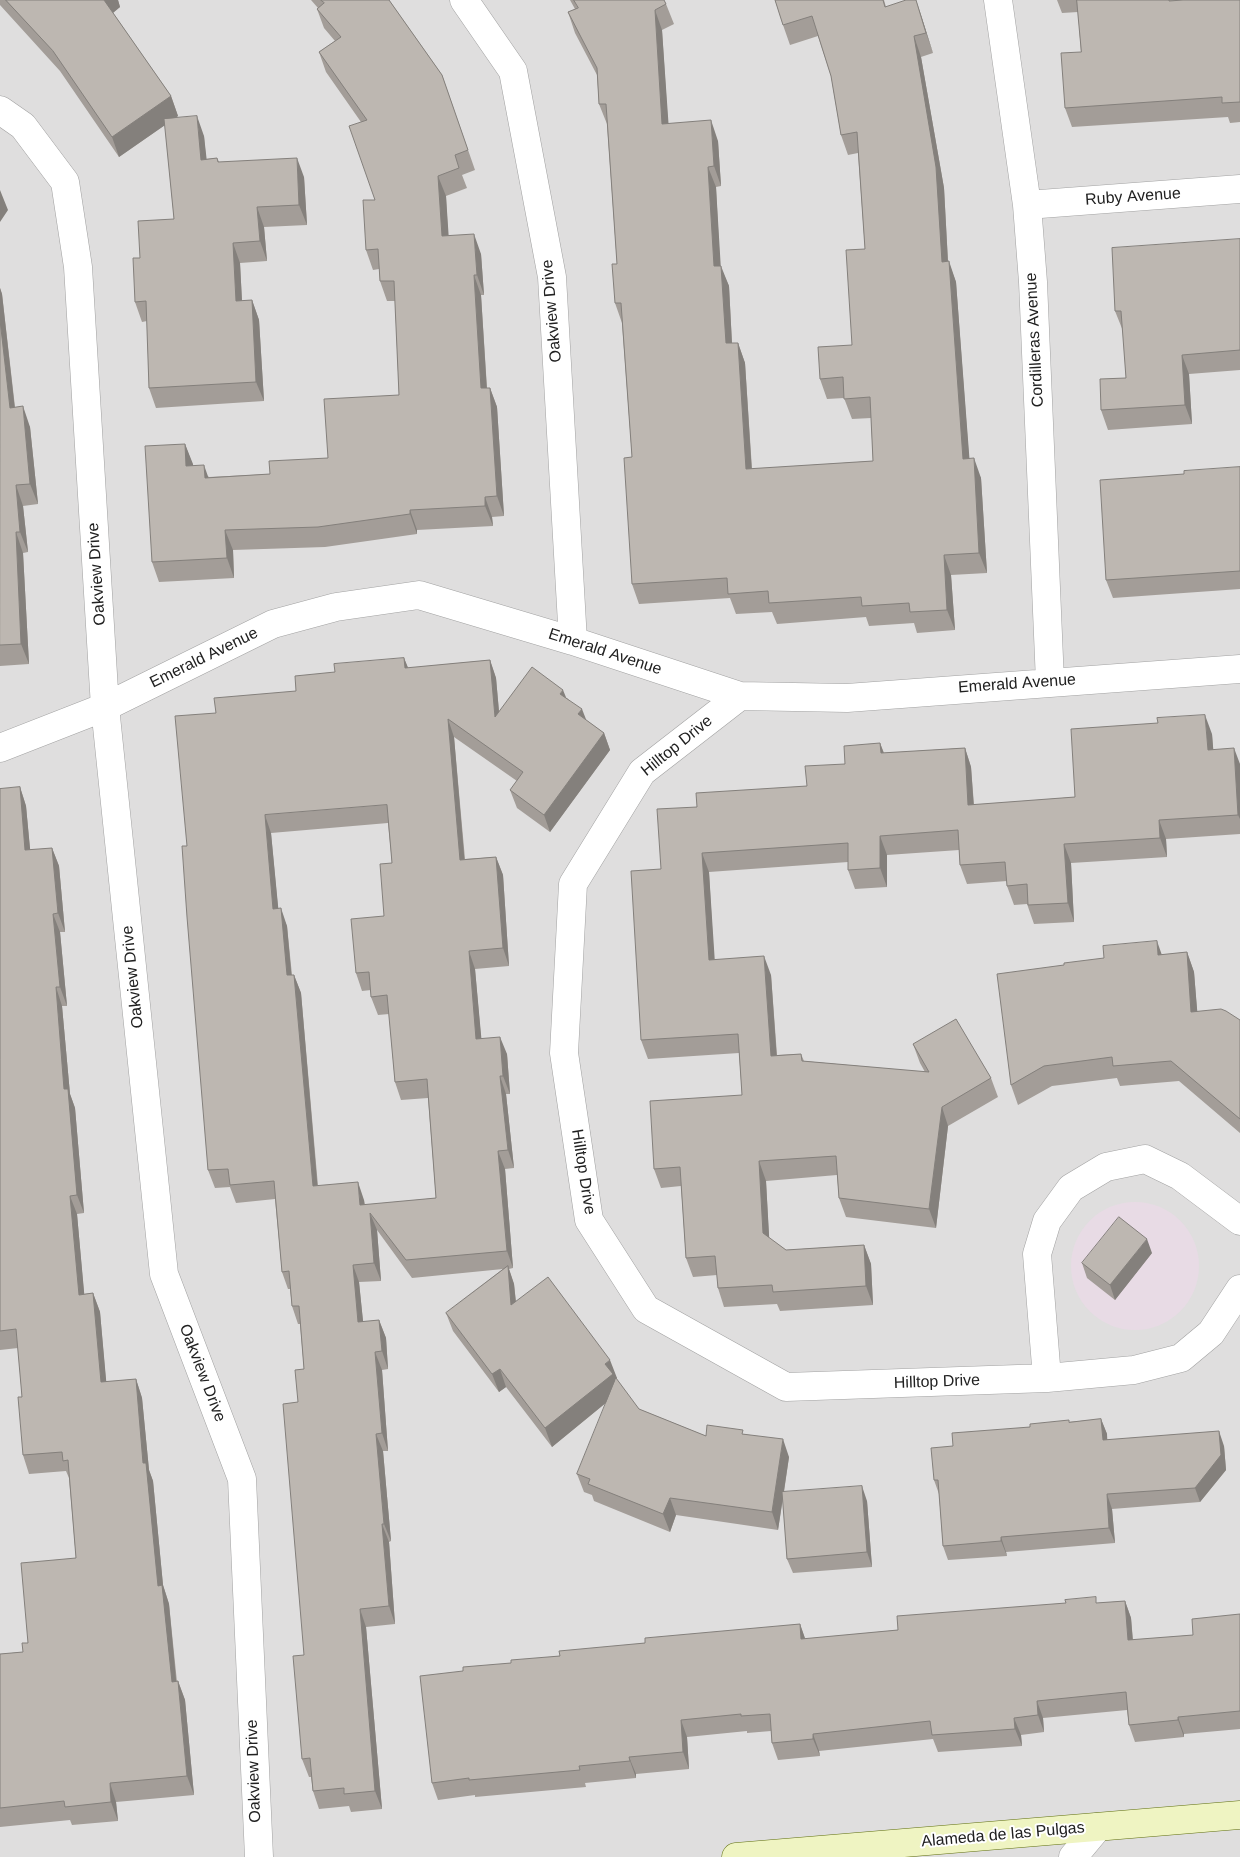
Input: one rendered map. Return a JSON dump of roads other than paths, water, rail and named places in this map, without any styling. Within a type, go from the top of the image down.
[{"type":"main road","name":"Alameda de las Pulgas","points":[[747,1857],[1240,1815]]},
{"type":"street","name":"Oakview Drive","points":[[464,0],[513,70],[552,277],[573,641]]},
{"type":"street","name":"Cordilleras Avenue","points":[[998,0],[1027,205],[1033,282],[1050,682]]},
{"type":"street","name":"Oakview Drive","points":[[0,110],[24,126],[65,182],[78,267],[105,707],[164,1274],[242,1479],[259,1857]]},
{"type":"street","name":"Ruby Avenue","points":[[1027,205],[1240,189]]},
{"type":"street","name":"Emerald Avenue","points":[[0,748],[105,707],[273,624],[336,607],[419,595],[573,641],[740,696],[847,698],[1240,669]]},
{"type":"street","name":"Hilltop Drive","points":[[740,696],[642,772],[573,884],[564,1053],[589,1220],[646,1308],[786,1387],[1047,1378],[1134,1370],[1181,1358],[1211,1333],[1240,1289]]},
{"type":"street","points":[[1047,1378],[1038,1254],[1047,1221],[1071,1188],[1106,1167],[1145,1159],[1180,1176],[1240,1221]]},
{"type":"street","points":[[1074,1857],[1098,1827]]}]
